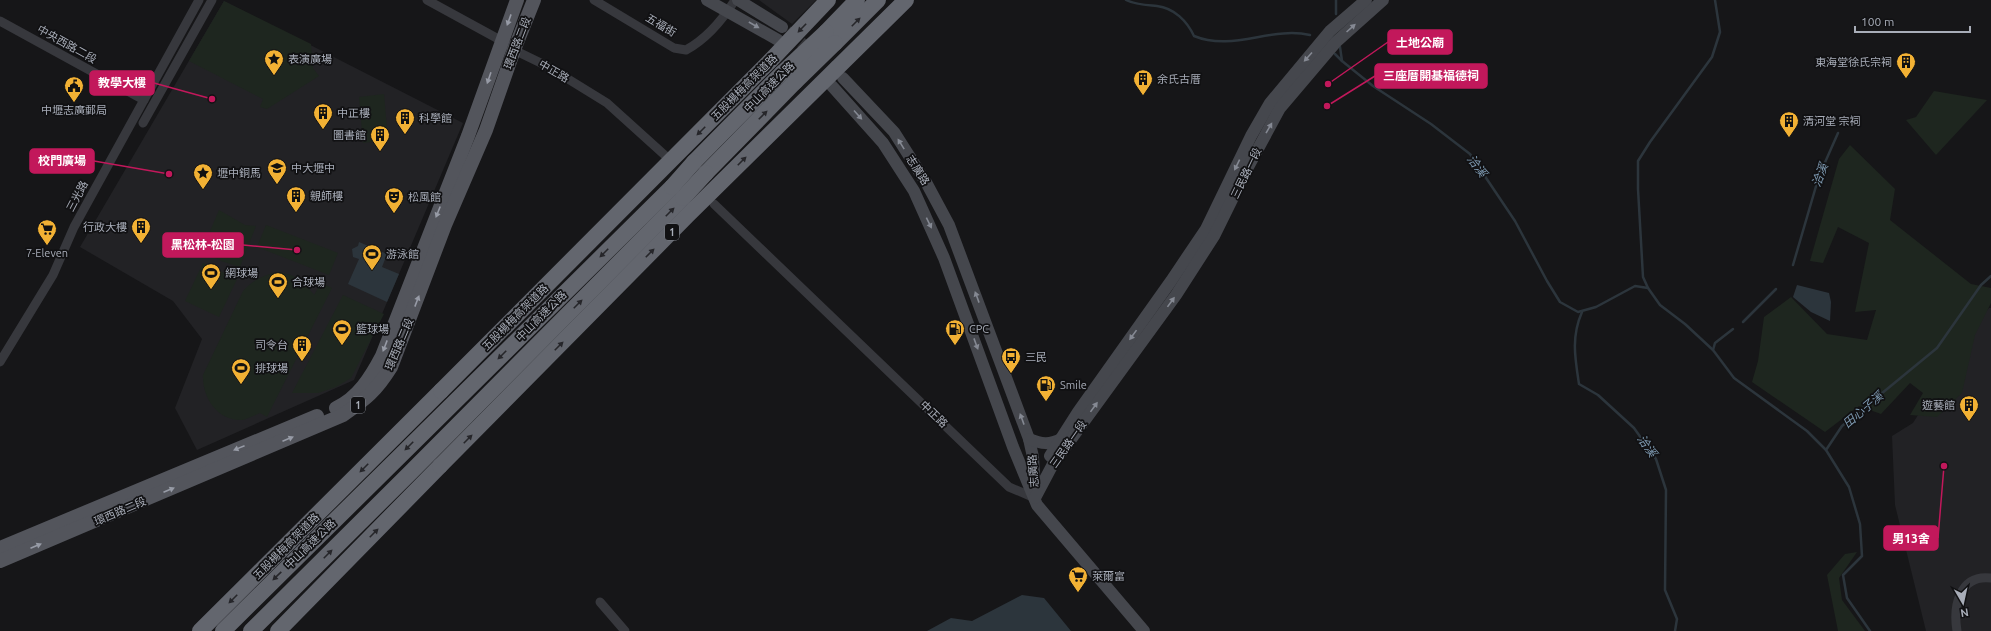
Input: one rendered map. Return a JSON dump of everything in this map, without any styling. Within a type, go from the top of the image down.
[{"type":"highway","name":"五股楊梅高架道路","points":[[200,631],[766,65],[828,0]]},
{"type":"highway","name":"中山高速公路","points":[[223,631],[672,186],[700,167],[795,82],[830,38],[857,0]]},
{"type":"highway","name":"中山高速公路","points":[[250,631],[412,472],[683,198],[700,167],[782,73],[878,0]]},
{"type":"highway","name":"1","points":[[278,631],[688,215],[906,0]]},
{"type":"main road","name":"環西路二段","points":[[0,548],[160,480],[322,414],[340,406],[355,395],[374,371],[382,356],[468,136],[517,0]]},
{"type":"main road","name":"環西路二段","points":[[0,561],[343,415],[367,399],[379,387],[391,367],[445,225],[486,130],[514,50],[534,0]]},
{"type":"street","name":"三光路","points":[[0,362],[53,275],[74,227],[200,0]]},
{"type":"street","points":[[144,123],[212,0]]},
{"type":"street","name":"中正路","points":[[427,0],[502,41],[514,50],[547,66],[608,104],[669,159]]},
{"type":"street","name":"五福街","points":[[594,0],[674,48],[686,50],[698,44],[729,10],[735,0]]},
{"type":"street","points":[[707,0],[729,10],[778,40]]},
{"type":"street","points":[[738,0],[782,27]]},
{"type":"street","name":"三民路一段","points":[[1035,498],[1053,464],[1176,295],[1214,236],[1247,169],[1280,108],[1333,37],[1366,0]]},
{"type":"street","name":"三民路一段","points":[[1035,498],[1049,456],[1078,412],[1171,282],[1206,229],[1251,136],[1270,103],[1292,75],[1333,37],[1383,0]]},
{"type":"street","name":"中央西路二段","points":[[0,21],[144,100]]},
{"type":"street","name":"志廣路","points":[[843,78],[894,132],[927,184],[949,225],[1029,439],[1033,457],[1035,498]]},
{"type":"street","name":"志廣路","points":[[832,86],[883,143],[914,191],[944,258],[1013,447],[1035,498]]},
{"type":"street","name":"中正路","points":[[714,204],[1009,487],[1035,498]]},
{"type":"street","points":[[1029,439],[1042,444],[1053,443],[1061,439]]},
{"type":"street","points":[[1035,498],[1037,504],[1060,533],[1144,631]]},
{"type":"street","points":[[1957,630],[1956,606],[1959,595],[1972,582],[1991,578]]},
{"type":"street","points":[[600,602],[625,631]]},
{"type":"shaded area","points":[[759,0],[816,0],[792,24]]},
{"type":"shaded area","name":"中大壢中","points":[[224,1],[463,123],[354,380],[197,450],[175,408],[202,339],[173,301],[80,247]]},
{"type":"shaded area","points":[[224,1],[311,44],[313,68],[319,76],[267,109],[260,107],[263,99],[189,61]]},
{"type":"shaded area","points":[[1934,91],[1987,100],[1936,155],[1906,120],[1916,117]]},
{"type":"shaded area","points":[[384,94],[388,140],[363,143],[359,97]]},
{"type":"shaded area","points":[[1850,145],[1895,189],[1890,220],[1971,284],[1991,288],[1991,303],[1975,335],[1962,393],[1937,417],[1910,415],[1923,393],[1910,383],[1881,414],[1859,406],[1825,432],[1752,382],[1758,361],[1764,317],[1791,297],[1827,334],[1867,340],[1876,310],[1855,312],[1869,243],[1838,227],[1823,263],[1810,261],[1839,159]]},
{"type":"shaded area","points":[[219,210],[245,225],[256,226],[240,267],[221,261],[202,250]]},
{"type":"shaded area","points":[[266,225],[338,253],[329,275],[257,247]]},
{"type":"shaded area","name":"游泳館","points":[[359,242],[387,254],[382,267],[399,274],[387,302],[348,284],[359,259],[353,257],[352,249],[358,246]]},
{"type":"shaded area","name":"網球場","points":[[203,263],[237,279],[219,317],[185,301]]},
{"type":"shaded area","points":[[278,272],[299,279],[314,295],[321,283],[332,288],[267,417],[260,413],[242,420],[233,419],[218,412],[208,399],[203,383],[203,375],[243,291],[259,278]]},
{"type":"shaded area","points":[[1797,285],[1829,293],[1831,302],[1830,321],[1811,312],[1793,297]]},
{"type":"shaded area","name":"籃球場","points":[[343,295],[384,314],[351,378],[336,387],[318,393],[292,393]]},
{"type":"shaded area","points":[[1989,308],[1991,308],[1991,631],[1926,631],[1895,505],[1892,436],[1913,423],[1980,318]]},
{"type":"shaded area","points":[[1857,552],[1839,578],[1842,600],[1865,631],[1838,631],[1827,575],[1845,554]]},
{"type":"shaded area","points":[[1022,595],[1044,598],[1071,631],[927,631],[951,618],[972,621]]},
{"type":"waterway","points":[[1126,0],[1137,4],[1169,9],[1184,20],[1194,36],[1209,40],[1238,40],[1295,33],[1310,35]]},
{"type":"waterway","name":"洽溪","points":[[1336,0],[1336,14]]},
{"type":"waterway","name":"洽溪","points":[[1648,288],[1643,277],[1638,189],[1638,161],[1650,142],[1712,57],[1720,32],[1715,0]]},
{"type":"waterway","name":"洽溪","points":[[1340,47],[1342,61],[1373,86],[1431,124],[1470,154],[1515,221],[1560,302],[1578,312],[1596,307],[1635,286],[1648,288],[1660,305],[1685,324],[1713,350],[1734,378],[1807,431],[1826,450]]},
{"type":"waterway","name":"洽溪","points":[[1335,54],[1342,61]]},
{"type":"waterway","name":"洽溪","points":[[1793,265],[1819,176],[1838,133]]},
{"type":"waterway","name":"田心子溪","points":[[1870,631],[1847,598],[1843,575],[1862,556],[1860,524],[1849,487],[1826,450],[1842,426],[1937,348],[1981,285],[1991,276]]},
{"type":"waterway","name":"洽溪","points":[[1743,322],[1776,289]]},
{"type":"waterway","name":"洽溪","points":[[1582,312],[1576,330],[1575,339],[1575,356],[1579,384],[1598,395],[1634,428],[1656,459],[1666,490],[1665,590],[1677,619],[1675,631]]},
{"type":"waterway","name":"洽溪","points":[[1713,350],[1715,343],[1733,329]]},
{"type":"tunnel","points":[[787,31],[841,76]]},
{"type":"tunnel","points":[[779,41],[830,85]]},
{"type":"place","name":"表演廣場","points":[[274,76]]},
{"type":"place","name":"東海堂徐氏宗祠","points":[[1906,79]]},
{"type":"place","name":"土地公廟","points":[[1328,84]]},
{"type":"place","name":"余氏古厝","points":[[1143,96]]},
{"type":"place","name":"教學大樓","points":[[212,99]]},
{"type":"place","name":"中壢志廣郵局","points":[[74,103]]},
{"type":"place","name":"三座厝開基福德祠","points":[[1327,106]]},
{"type":"place","name":"中正樓","points":[[323,130]]},
{"type":"place","name":"科學館","points":[[405,135]]},
{"type":"place","name":"清河堂 宗祠","points":[[1789,138]]},
{"type":"place","name":"圖書館","points":[[380,152]]},
{"type":"place","name":"校門廣場","points":[[169,174]]},
{"type":"place","name":"中大壢中","points":[[277,185]]},
{"type":"place","name":"壢中銅馬","points":[[203,190]]},
{"type":"place","name":"親師樓","points":[[296,213]]},
{"type":"place","name":"松風館","points":[[394,214]]},
{"type":"place","name":"行政大樓","points":[[141,244]]},
{"type":"place","name":"7-Eleven","points":[[47,246]]},
{"type":"place","name":"黑松林-松園","points":[[297,250]]},
{"type":"place","name":"游泳館","points":[[372,271]]},
{"type":"place","name":"網球場","points":[[211,290]]},
{"type":"place","name":"合球場","points":[[278,299]]},
{"type":"place","name":"籃球場","points":[[342,346]]},
{"type":"place","name":"CPC","points":[[955,346]]},
{"type":"place","name":"司令台","points":[[302,362]]},
{"type":"place","name":"三民","points":[[1011,374]]},
{"type":"place","name":"排球場","points":[[241,385]]},
{"type":"place","name":"Smile","points":[[1046,402]]},
{"type":"place","name":"遊藝館","points":[[1969,422]]},
{"type":"place","name":"男13舍","points":[[1944,466]]},
{"type":"place","name":"萊爾富","points":[[1078,593]]}]
